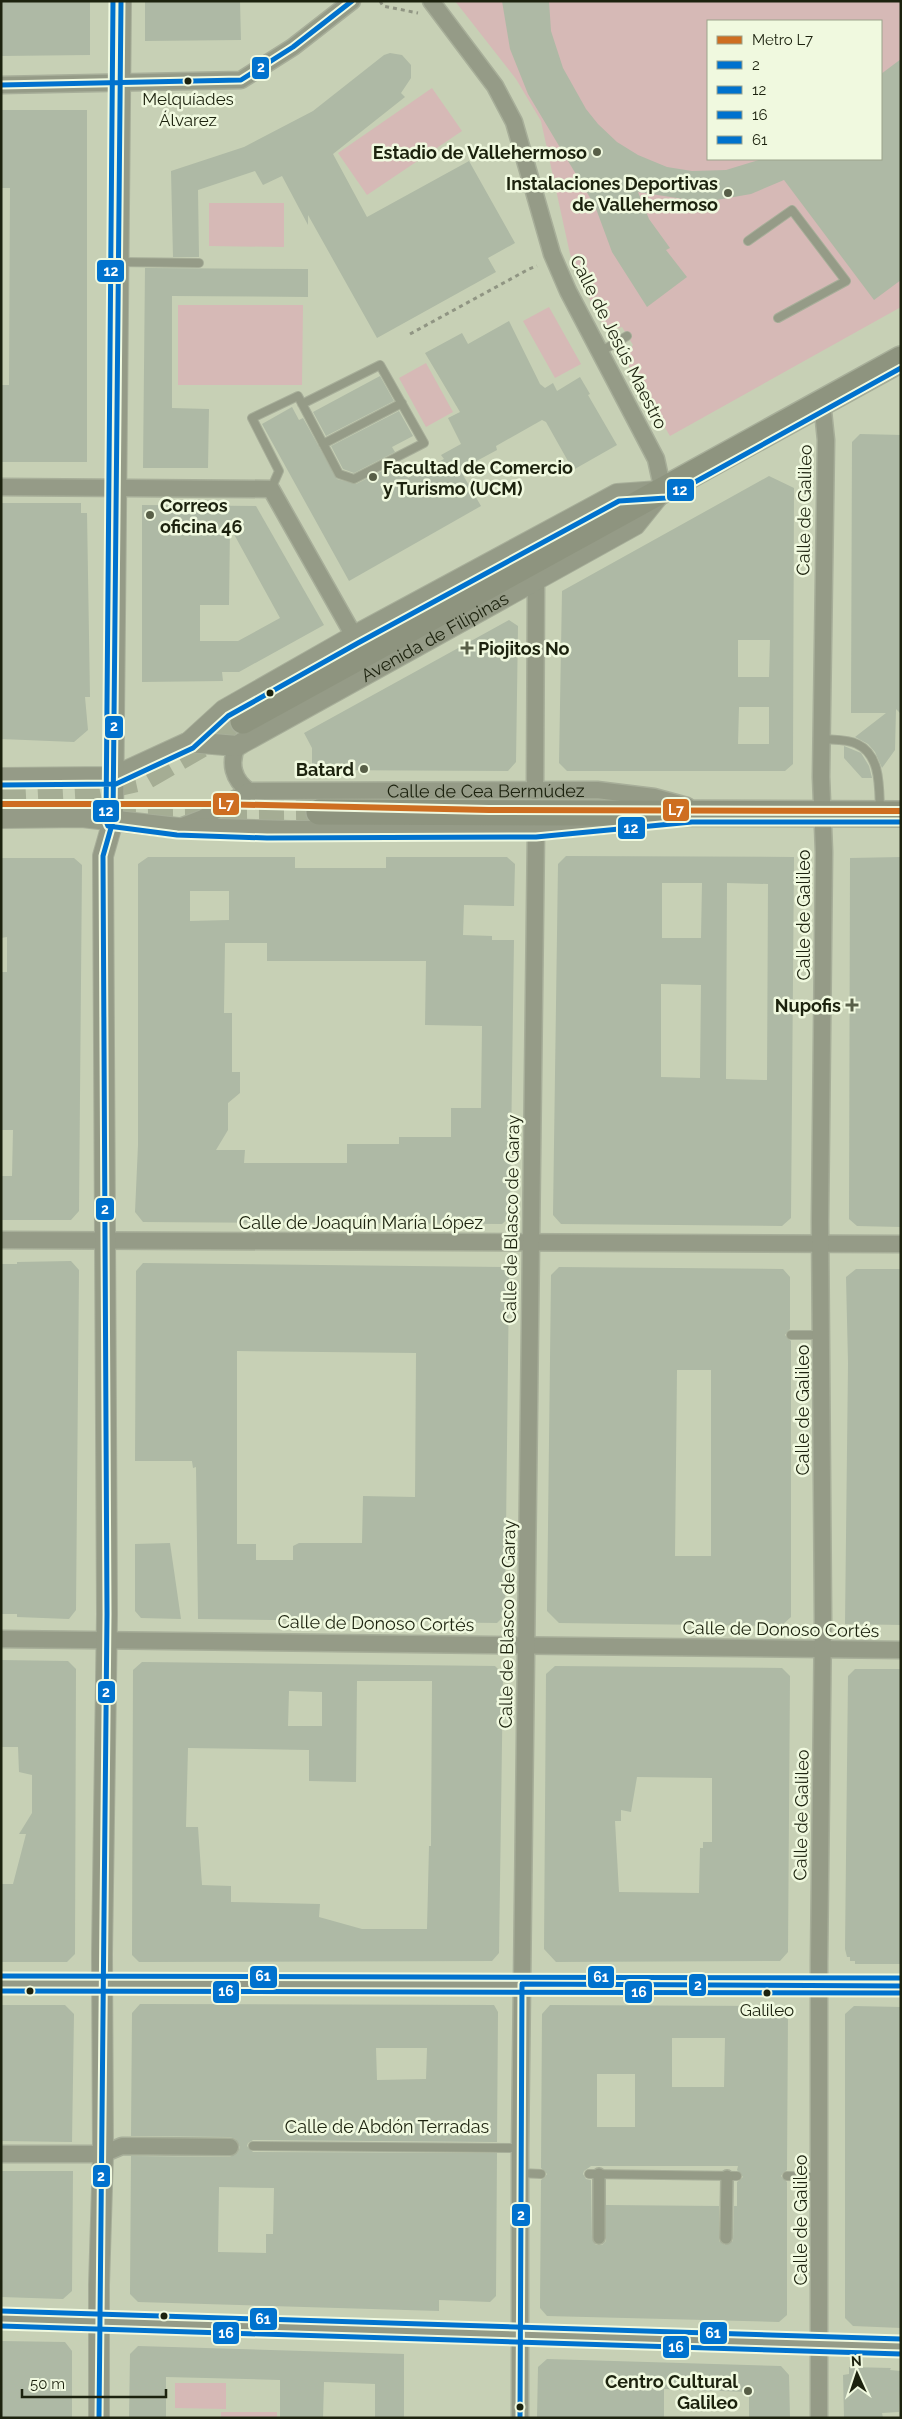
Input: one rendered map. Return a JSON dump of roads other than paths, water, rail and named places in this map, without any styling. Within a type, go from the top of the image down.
[{"type":"main road","name":"Avenida de Filipinas","points":[[243,722],[901,359]]},
{"type":"main road","name":"Calle de Cea Bermúdez","points":[[319,812],[614,812],[692,815],[890,814]]},
{"type":"street","points":[[99,2418],[98,2320],[103,2154],[101,1983],[107,1639],[103,856],[112,821],[113,777],[121,1]]},
{"type":"street","points":[[1,85],[241,80],[293,47],[352,1]]},
{"type":"street","name":"Calle de Jesús Maestro","points":[[432,1],[495,86],[514,122],[552,254],[568,291],[656,459],[663,491]]},
{"type":"street","name":"Calle de Galileo","points":[[819,2418],[822,1649],[823,814],[821,777],[826,440],[822,402]]},
{"type":"street","points":[[1,487],[271,488],[354,636]]},
{"type":"street","name":"Avenida de Filipinas","points":[[188,742],[237,746],[635,525],[663,491]]},
{"type":"street","name":"Avenida de Filipinas","points":[[113,777],[188,742],[224,710],[354,636],[617,494],[663,491]]},
{"type":"street","points":[[535,791],[536,581]]},
{"type":"street","points":[[237,746],[233,754],[234,773],[242,786],[249,791]]},
{"type":"street","points":[[1,778],[113,777]]},
{"type":"street","name":"Calle de Cea Bermúdez","points":[[178,828],[203,818],[249,791],[597,790],[654,797],[718,814]]},
{"type":"street","name":"Calle de Cea Bermúdez","points":[[1,818],[82,817],[178,828],[291,831],[536,830],[692,815]]},
{"type":"street","name":"Calle de Blasco de Garay","points":[[520,2418],[520,2148],[536,830]]},
{"type":"street","name":"Calle de Joaquín María López","points":[[1,1240],[901,1244]]},
{"type":"street","name":"Calle de Donoso Cortés","points":[[1,1639],[901,1650]]},
{"type":"street","points":[[1,1983],[820,1984],[901,1986]]},
{"type":"street","points":[[1,2154],[103,2154],[122,2146],[230,2147]]},
{"type":"street","points":[[594,2174],[599,2238]]},
{"type":"street","points":[[726,2238],[732,2176]]},
{"type":"street","points":[[1,2318],[901,2347]]},
{"type":"lane","points":[[748,241],[792,210],[846,281],[778,318]]},
{"type":"lane","points":[[119,262],[200,263]]},
{"type":"lane","points":[[600,352],[627,336]]},
{"type":"lane","points":[[271,488],[279,471],[252,418],[298,396],[302,404],[323,444],[339,474],[354,479],[424,443],[380,364],[302,404]]},
{"type":"lane","points":[[323,444],[402,403]]},
{"type":"lane","points":[[822,739],[856,743],[872,756],[890,814]]},
{"type":"lane","points":[[791,1336],[821,1335]]},
{"type":"lane","name":"Calle de Abdón Terradas","points":[[253,2146],[520,2148]]},
{"type":"lane","points":[[520,2173],[541,2174]]},
{"type":"lane","points":[[594,2174],[732,2176]]},
{"type":"lane","points":[[787,2176],[820,2176]]},
{"type":"tunnel","points":[[1,797],[76,793],[144,778],[243,721]]},
{"type":"tunnel","points":[[111,815],[319,812]]},
{"type":"metro line","name":"L7","points":[[1,804],[216,804],[489,810],[901,811]]},
{"type":"place","name":"Melquíades Álvarez","points":[[188,81]]},
{"type":"place","name":"Estadio de Vallehermoso","points":[[597,152]]},
{"type":"place","name":"Instalaciones Deportivas de Vallehermoso","points":[[728,193]]},
{"type":"place","name":"Facultad de Comercio y Turismo (UCM)","points":[[373,477]]},
{"type":"place","name":"Correos oficina 46","points":[[150,515]]},
{"type":"place","name":"Piojitos No","points":[[467,648]]},
{"type":"place","name":"Batard","points":[[364,769]]},
{"type":"place","name":"Nupofis","points":[[852,1005]]},
{"type":"place","name":"Galileo","points":[[767,1993]]},
{"type":"place","name":"Centro Cultural Galileo","points":[[748,2391]]}]
